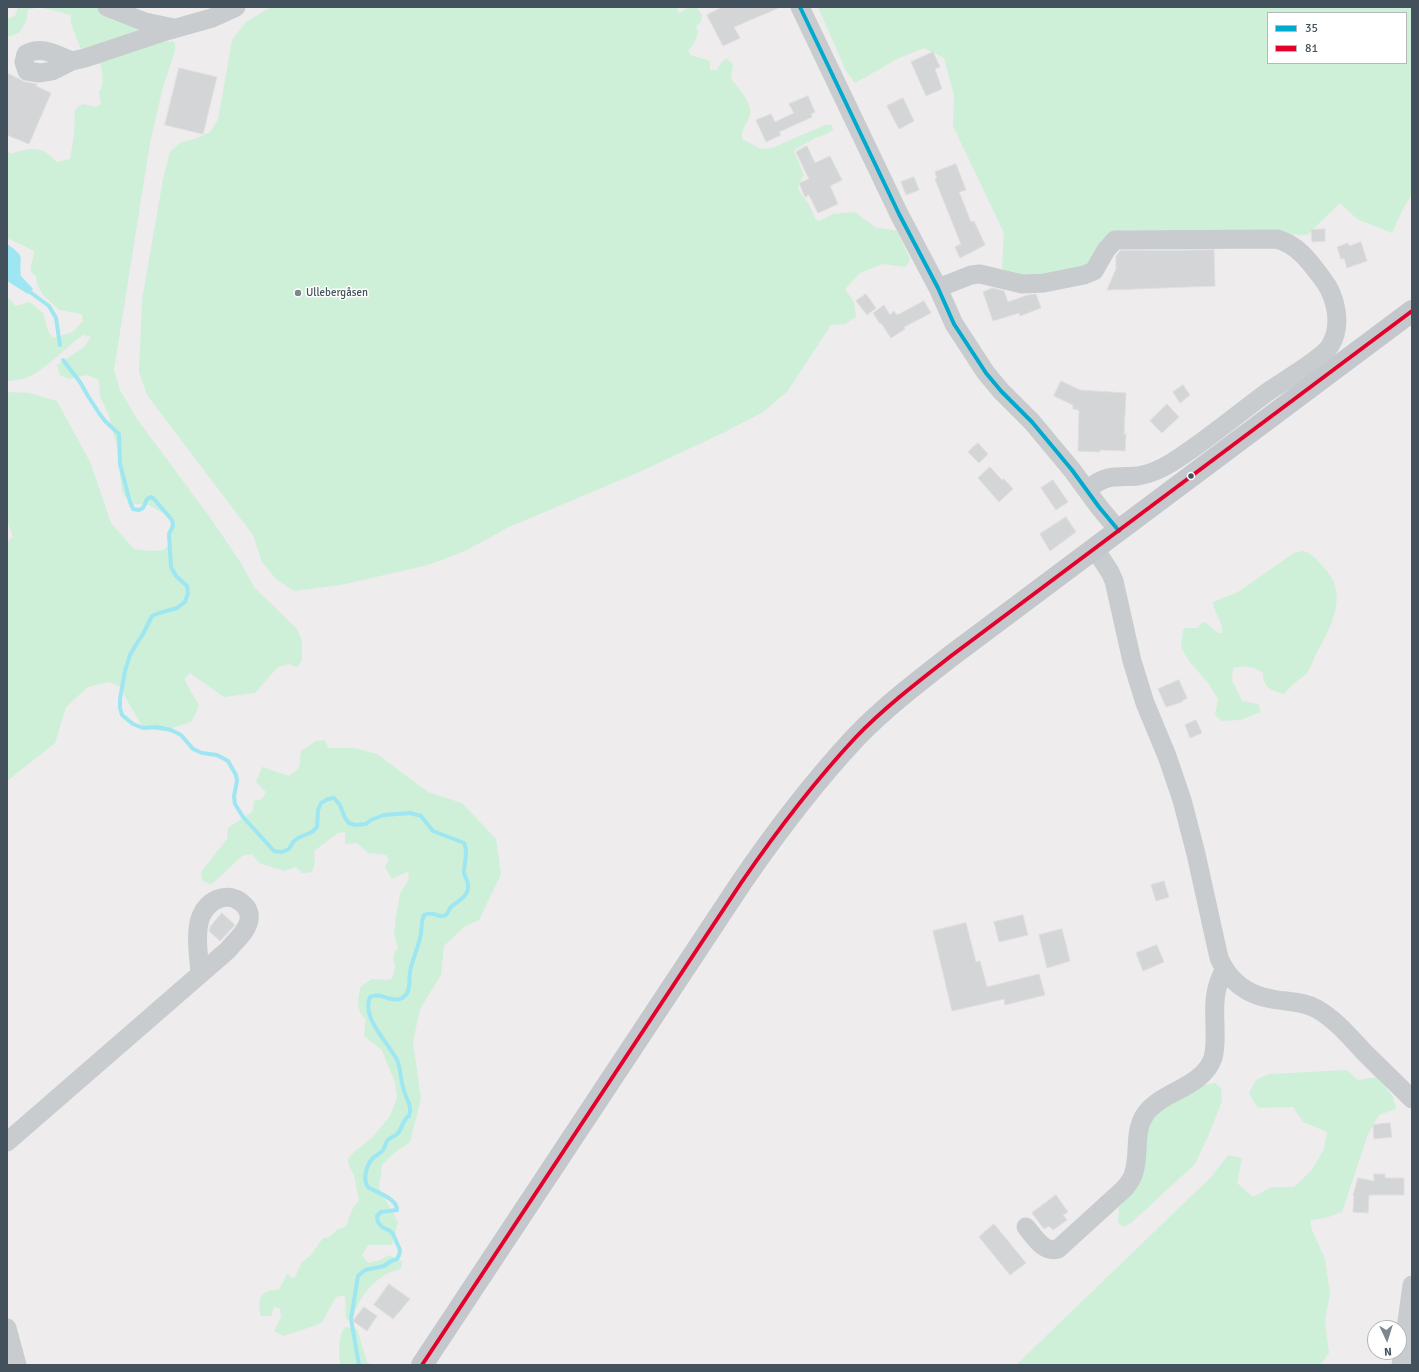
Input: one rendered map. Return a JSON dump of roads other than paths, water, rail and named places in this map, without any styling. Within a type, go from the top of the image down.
[{"type":"main road","points":[[422,1365],[736,890],[790,814],[821,776],[857,736],[887,708],[951,656],[1412,311]]},
{"type":"street","points":[[107,7],[145,22],[176,29]]},
{"type":"street","points":[[72,61],[212,18],[236,7]]},
{"type":"street","points":[[800,7],[899,214],[938,288],[954,324],[981,377],[1001,391],[1032,422],[1072,470],[1119,531]]},
{"type":"street","points":[[938,288],[971,275],[980,274],[1022,284],[1044,283],[1084,275],[1094,271],[1106,250],[1115,240],[1277,240],[1287,242],[1297,248],[1323,279],[1329,290],[1337,317],[1335,337],[1329,348],[1320,356],[1269,391],[1225,426],[1162,468],[1138,476],[1108,478],[1099,481],[1086,490]]},
{"type":"street","points":[[1095,549],[1114,581],[1132,661],[1145,703],[1175,779],[1196,854],[1220,958],[1224,969],[1241,986],[1254,994],[1272,999],[1303,1003],[1315,1007],[1324,1013],[1345,1030],[1412,1099]]},
{"type":"street","points":[[1026,1226],[1043,1246],[1053,1250],[1058,1249],[1073,1237],[1128,1184],[1134,1173],[1139,1130],[1145,1115],[1152,1106],[1194,1081],[1206,1070],[1210,1063],[1215,1049],[1216,988],[1224,969]]},
{"type":"street","points":[[7,1142],[200,974]]},
{"type":"street","points":[[1401,1365],[1412,1285]]},
{"type":"street","points":[[7,1328],[17,1365]]},
{"type":"water","points":[[7,244],[20,255],[21,276],[33,289],[28,294],[7,281]]},
{"type":"waterway","points":[[30,292],[49,306],[56,318],[60,345]]},
{"type":"waterway","points":[[63,360],[80,382],[105,421],[119,434],[120,464],[133,509],[139,510],[143,508],[147,499],[151,497],[172,520],[173,526],[169,534],[171,567],[176,576],[187,586],[188,593],[185,602],[177,608],[152,616],[130,655],[125,671],[120,699],[122,715],[133,724],[143,728],[156,727],[171,730],[181,735],[193,749],[202,753],[217,755],[228,761],[236,775],[237,781],[234,796],[235,804],[243,817],[274,851],[282,852],[289,849],[293,842],[298,838],[312,832],[317,827],[318,810],[321,803],[328,799],[334,798],[340,805],[345,818],[349,823],[355,825],[366,824],[371,820],[384,815],[410,813],[421,816],[433,831],[464,843],[466,849],[464,872],[468,883],[467,893],[450,908],[447,914],[442,916],[430,913],[424,915],[420,938],[411,967],[407,993],[403,997],[394,1000],[379,995],[370,997],[368,1005],[372,1021],[397,1060],[410,1112],[399,1132],[387,1141],[382,1151],[371,1161],[365,1176],[368,1187],[386,1196],[394,1202],[396,1206],[397,1210],[381,1212],[377,1216],[378,1222],[382,1227],[393,1234],[400,1250],[397,1259],[384,1266],[365,1270],[358,1276],[351,1319],[359,1365]]},
{"type":"place","name":"Ullebergåsen","points":[[298,293]]}]
